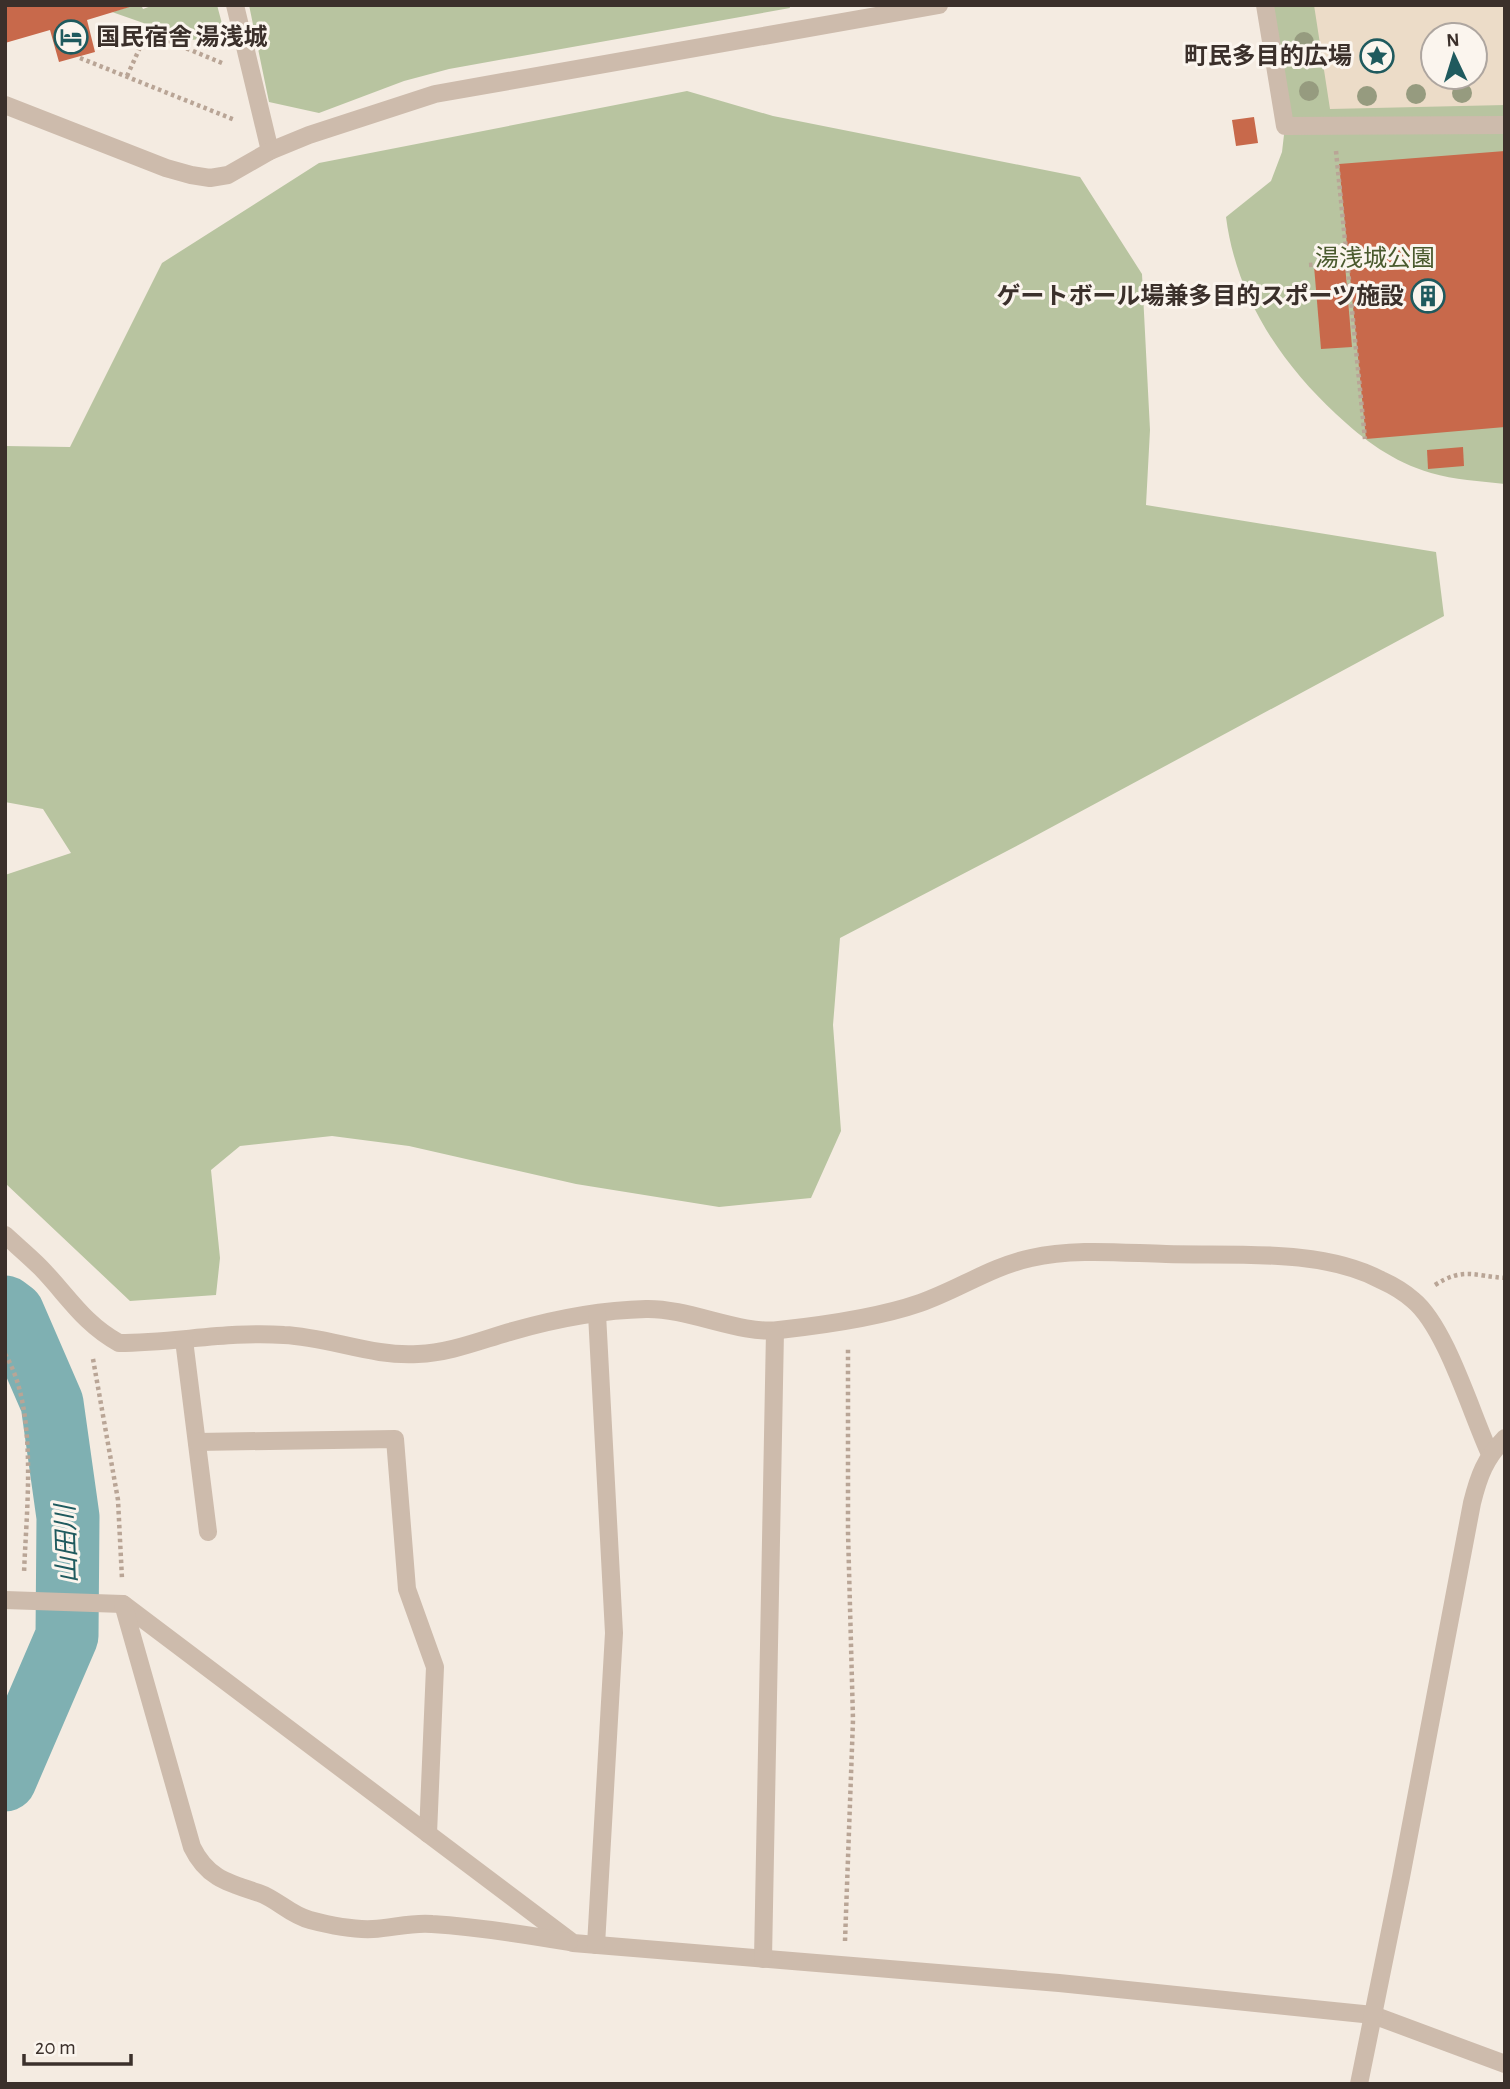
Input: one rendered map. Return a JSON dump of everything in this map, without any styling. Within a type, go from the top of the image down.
[{"type":"street","points":[[235,5],[270,151]]},
{"type":"street","points":[[5,105],[166,168],[210,178],[228,175],[270,151],[348,121],[435,94],[939,5]]},
{"type":"street","points":[[1265,5],[1285,126],[1505,125]]},
{"type":"street","points":[[5,1235],[42,1269],[86,1321],[119,1343],[274,1334],[310,1336],[370,1351],[420,1354],[460,1348],[557,1320],[649,1309],[775,1331],[884,1314],[923,1302],[1006,1265],[1036,1257],[1072,1254],[1286,1257],[1338,1264],[1379,1279],[1415,1301],[1434,1325],[1490,1454]]},
{"type":"street","points":[[596,1945],[614,1633],[597,1314]]},
{"type":"street","points":[[763,1959],[775,1331]]},
{"type":"street","points":[[184,1340],[208,1532]]},
{"type":"street","points":[[197,1442],[396,1438],[407,1589],[435,1667],[428,1834]]},
{"type":"street","points":[[1359,2084],[1472,1503],[1479,1475],[1490,1454],[1505,1438]]},
{"type":"street","points":[[19,1602],[118,1604],[573,1943]]},
{"type":"street","points":[[118,1604],[192,1847],[200,1863],[216,1877],[240,1889],[262,1894],[288,1912],[309,1920],[371,1929],[422,1923],[486,1928],[573,1943],[1059,1983],[1373,2015],[1505,2064]]},
{"type":"path","points":[[127,76],[147,33],[251,75]]},
{"type":"path","points":[[80,58],[265,132]]},
{"type":"path","points":[[1333,125],[1365,439]]},
{"type":"path","points":[[1309,265],[1347,262]]},
{"type":"path","points":[[1415,1301],[1444,1279],[1463,1273],[1505,1278]]},
{"type":"path","points":[[844,1966],[853,1720],[848,1532],[848,1319]]},
{"type":"path","points":[[86,1321],[118,1500],[118,1604]]},
{"type":"path","points":[[5,1354],[19,1392],[28,1459],[19,1602]]},
{"type":"green space","points":[[141,5],[143,9],[154,5],[217,5],[225,35],[192,40],[112,12]]},
{"type":"green space","points":[[249,5],[789,5],[790,8],[449,69],[404,81],[319,113],[269,102]]},
{"type":"green space","name":"湯浅城公園","points":[[1265,5],[1505,5],[1505,484],[1431,473],[1404,463],[1380,449],[1347,424],[1315,394],[1279,349],[1263,325],[1239,273],[1226,217],[1271,181],[1282,152],[1285,126]]},
{"type":"green space","points":[[687,91],[773,116],[1080,177],[1142,274],[1150,430],[1146,505],[1436,552],[1444,616],[840,938],[833,1025],[841,1131],[811,1198],[719,1207],[576,1184],[409,1146],[332,1136],[240,1146],[211,1170],[220,1258],[216,1295],[130,1301],[5,1183],[5,875],[71,853],[43,809],[5,802],[5,446],[70,447],[162,263],[319,163]]},
{"type":"shaded area","name":"町民多目的広場","points":[[1314,5],[1505,5],[1505,105],[1330,109]]},
{"type":"building","name":"国民宿舎 湯浅城","points":[[5,5],[133,6],[87,20],[95,52],[59,62],[50,30],[5,43]]},
{"type":"building","points":[[1254,117],[1258,143],[1236,146],[1232,120]]},
{"type":"building","name":"ゲートボール場兼多目的スポーツ施設","points":[[1505,151],[1505,427],[1366,439],[1339,164]]},
{"type":"building","points":[[1345,264],[1352,347],[1321,349],[1314,266]]},
{"type":"building","points":[[1463,447],[1464,466],[1428,469],[1427,450]]},
{"type":"waterway","name":"山田川","points":[[5,1307],[13,1313],[52,1403],[68,1517],[67,1636],[5,1780]]},
{"type":"place","name":"国民宿舎 湯浅城","points":[[71,37]]},
{"type":"place","name":"町民多目的広場","points":[[1377,56]]},
{"type":"place","name":"ゲートボール場兼多目的スポーツ施設","points":[[1428,296]]}]
